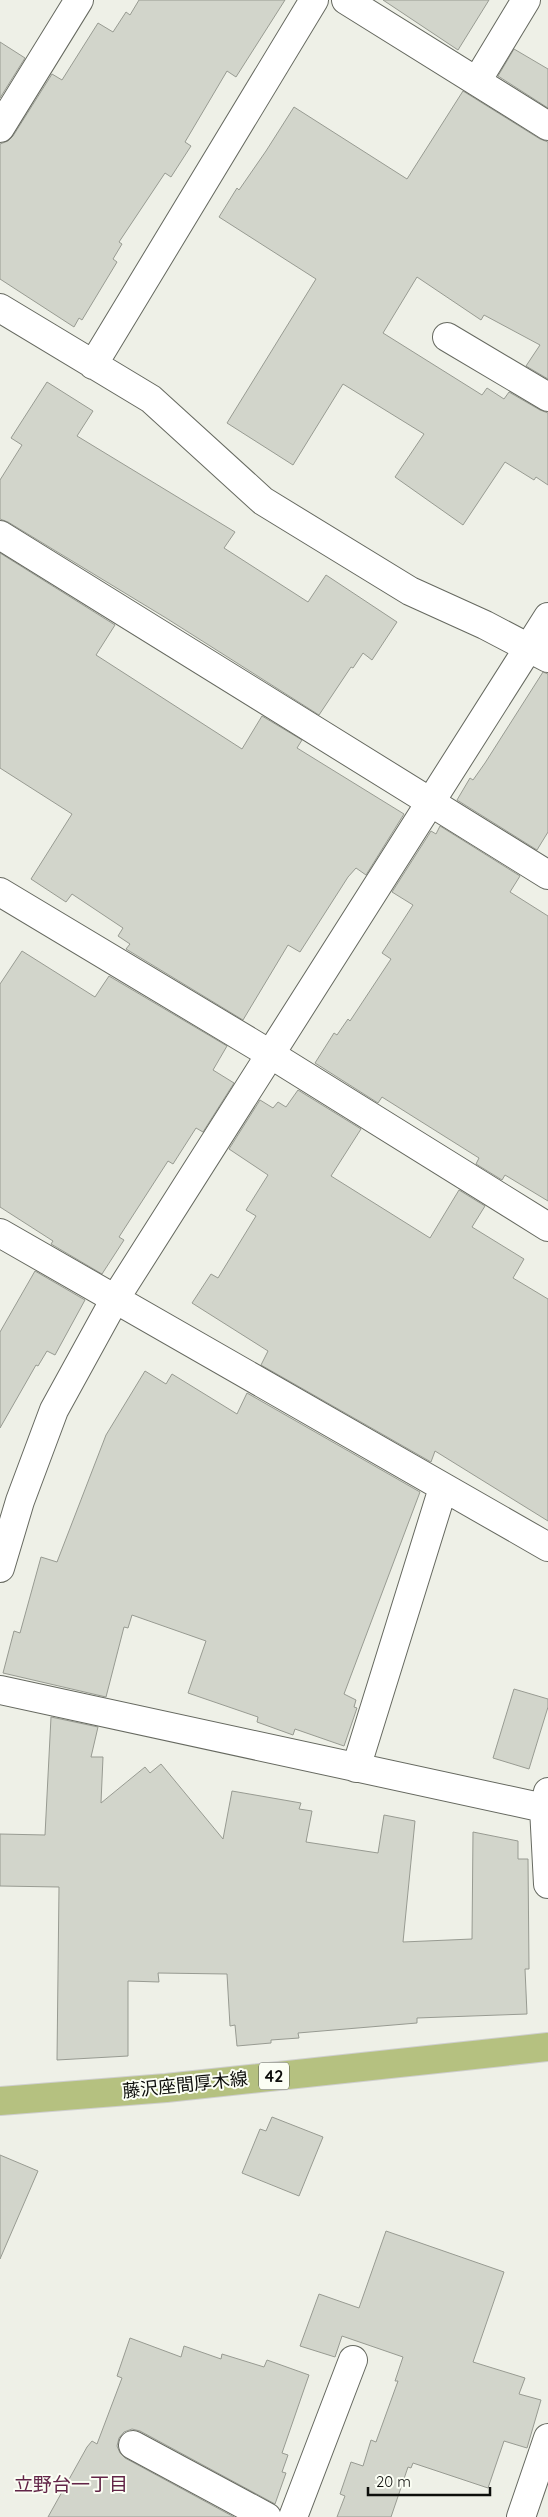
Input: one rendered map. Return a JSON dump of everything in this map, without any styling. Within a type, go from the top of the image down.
[{"type":"main road","name":"藤沢座間厚木線","points":[[0,2101],[166,2088],[548,2047]]},
{"type":"street","points":[[0,128],[79,0]]},
{"type":"street","points":[[93,365],[314,0]]},
{"type":"street","points":[[346,0],[548,126]]},
{"type":"street","points":[[477,82],[526,0]]},
{"type":"street","points":[[0,308],[151,399],[263,501],[410,591],[538,652]]},
{"type":"street","points":[[447,337],[548,397]]},
{"type":"street","points":[[0,535],[548,875]]},
{"type":"street","points":[[0,1568],[20,1501],[54,1410],[115,1299],[430,801],[538,652],[548,617]]},
{"type":"street","points":[[0,892],[270,1054],[548,1227]]},
{"type":"street","points":[[0,1233],[548,1547]]},
{"type":"street","points":[[356,1768],[443,1488]]},
{"type":"street","points":[[0,1690],[356,1768],[546,1800],[548,1884]]},
{"type":"street","points":[[293,2517],[353,2360]]},
{"type":"street","points":[[521,2517],[548,2438]]},
{"type":"street","points":[[134,2445],[267,2517]]},
{"type":"building","points":[[139,0],[285,0],[236,77],[227,71],[185,142],[191,146],[171,177],[165,173],[119,242],[122,244],[113,259],[117,262],[82,320],[79,318],[74,327],[0,279],[0,144],[8,141],[13,136],[52,74],[62,80],[98,23],[113,32],[126,12],[130,15]]},
{"type":"building","points":[[383,0],[489,0],[458,50]]},
{"type":"building","points":[[0,42],[25,58],[0,98]]},
{"type":"building","points":[[514,49],[548,69],[548,108],[498,76]]},
{"type":"building","points":[[463,91],[540,139],[548,142],[548,379],[526,366],[540,345],[484,315],[481,320],[417,277],[383,333],[482,395],[487,388],[504,399],[509,392],[548,413],[548,485],[536,477],[534,480],[505,462],[463,525],[395,477],[424,434],[343,384],[293,465],[227,423],[316,279],[219,217],[237,188],[239,190],[266,151],[294,107],[407,179]]},
{"type":"building","points":[[47,382],[93,411],[77,436],[235,532],[224,548],[308,602],[326,575],[397,622],[372,660],[363,653],[353,668],[351,667],[319,715],[166,618],[8,522],[0,519],[0,480],[22,445],[11,438]]},
{"type":"building","points":[[0,553],[115,625],[96,655],[242,749],[262,716],[302,740],[297,748],[404,814],[366,875],[356,868],[348,877],[300,952],[288,945],[243,1020],[126,949],[130,944],[118,936],[123,928],[72,894],[66,902],[31,879],[72,814],[0,768]]},
{"type":"building","points":[[543,672],[548,674],[548,832],[537,850],[457,800],[470,778],[473,780],[485,763]]},
{"type":"building","points":[[440,826],[520,876],[510,892],[548,916],[548,1201],[505,1175],[502,1180],[476,1164],[479,1158],[382,1097],[378,1103],[315,1063],[334,1033],[337,1035],[348,1019],[350,1021],[391,959],[382,953],[413,905],[392,892],[431,831],[436,834]]},
{"type":"building","points":[[22,951],[95,997],[109,976],[227,1046],[213,1070],[234,1083],[203,1132],[196,1128],[173,1164],[168,1161],[119,1237],[124,1240],[102,1274],[51,1244],[53,1241],[0,1207],[0,984]]},
{"type":"building","points":[[298,1090],[361,1129],[331,1176],[430,1238],[459,1190],[485,1206],[472,1227],[524,1259],[513,1278],[548,1299],[548,1521],[435,1451],[431,1462],[261,1365],[268,1351],[192,1303],[211,1274],[218,1278],[256,1216],[246,1210],[268,1175],[229,1149],[260,1100],[273,1108],[278,1102],[286,1107]]},
{"type":"building","points":[[35,1271],[85,1300],[55,1355],[47,1351],[38,1366],[36,1365],[0,1428],[0,1332]]},
{"type":"building","points":[[145,1371],[166,1384],[172,1374],[237,1414],[247,1393],[420,1492],[344,1694],[356,1700],[354,1707],[357,1708],[344,1746],[295,1729],[293,1735],[257,1722],[258,1717],[188,1693],[206,1641],[132,1615],[128,1628],[124,1627],[106,1697],[3,1673],[14,1631],[20,1633],[41,1557],[57,1562],[106,1435]]},
{"type":"building","points":[[514,1689],[548,1699],[548,1707],[529,1769],[493,1758]]},
{"type":"building","points":[[51,1717],[98,1727],[91,1757],[103,1757],[101,1803],[145,1767],[150,1773],[161,1764],[223,1839],[232,1791],[301,1803],[299,1809],[312,1811],[306,1842],[378,1853],[384,1815],[415,1821],[403,1942],[472,1939],[473,1832],[518,1841],[518,1859],[528,1859],[529,1969],[525,1969],[527,2014],[417,2018],[417,2023],[298,2033],[299,2038],[271,2040],[271,2043],[237,2046],[235,2025],[230,2026],[227,1974],[158,1973],[159,1982],[128,1981],[128,2056],[57,2060],[59,1887],[0,1886],[0,1834],[45,1835]]},
{"type":"building","points":[[272,2117],[323,2137],[299,2196],[242,2173],[260,2129],[266,2131]]},
{"type":"building","points":[[0,2155],[38,2171],[0,2259]]},
{"type":"building","points":[[386,2231],[504,2272],[473,2362],[525,2378],[519,2394],[541,2400],[527,2448],[504,2441],[488,2488],[413,2463],[411,2468],[408,2467],[391,2517],[337,2517],[345,2496],[340,2494],[351,2462],[363,2466],[371,2440],[376,2442],[398,2381],[395,2381],[403,2357],[342,2336],[335,2357],[300,2346],[319,2294],[359,2308]]},
{"type":"building","points":[[130,2338],[181,2357],[184,2346],[221,2359],[222,2354],[264,2367],[267,2360],[309,2375],[282,2453],[288,2455],[282,2472],[286,2473],[275,2504],[140,2431],[132,2429],[124,2432],[119,2438],[117,2446],[125,2458],[234,2517],[48,2517],[87,2447],[92,2441],[97,2444],[122,2378],[117,2376]]},
{"type":"district","name":"立野台一丁目","points":[[71,2484]]}]
